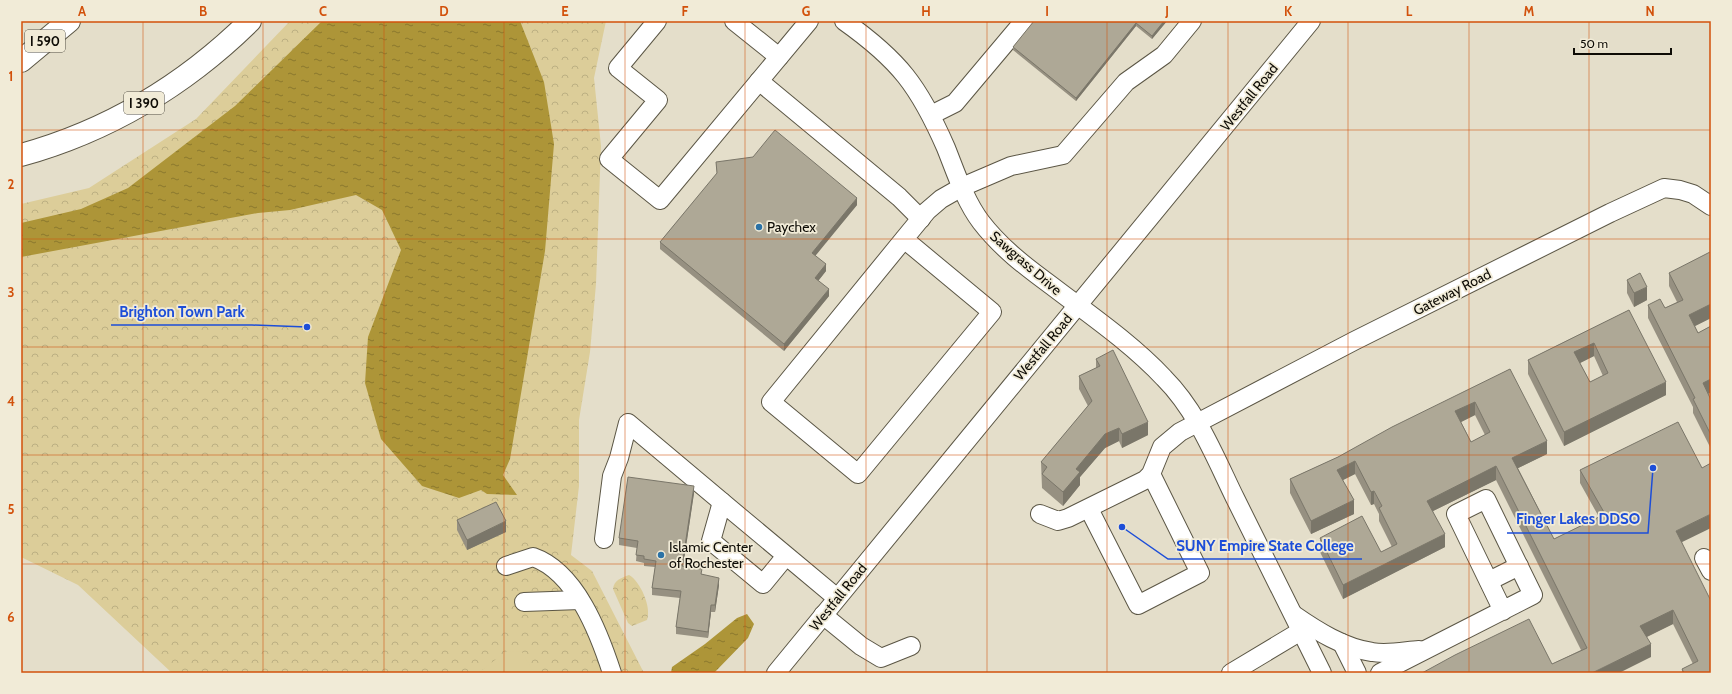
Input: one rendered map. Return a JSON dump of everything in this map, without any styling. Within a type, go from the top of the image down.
[{"type":"highway","name":"I 590","points":[[21,61],[68,21]]},
{"type":"highway","name":"I 390","points":[[21,155],[70,139],[138,106],[201,65],[250,21]]},
{"type":"street","points":[[657,21],[618,68],[658,100],[609,159],[660,200],[809,21]]},
{"type":"street","points":[[734,21],[779,57]]},
{"type":"street","name":"Sawgrass Drive","points":[[844,21],[879,47],[896,63],[918,91],[931,115],[971,206],[993,237],[1029,269],[1132,347],[1165,378],[1187,406],[1198,423],[1322,673]]},
{"type":"street","points":[[931,115],[955,103],[1024,21]]},
{"type":"street","points":[[904,239],[992,312],[858,474],[771,402],[904,239],[941,199],[962,187],[1011,166],[1064,155],[1126,82],[1164,54],[1192,21]]},
{"type":"street","name":"Westfall Road","points":[[776,673],[1311,21]]},
{"type":"street","points":[[759,81],[899,197],[921,219]]},
{"type":"street","name":"Gateway Road","points":[[1151,474],[1162,447],[1180,432],[1354,341],[1610,213],[1664,188],[1680,190],[1693,194],[1711,206]]},
{"type":"street","points":[[604,539],[612,476],[620,458],[628,423],[837,598]]},
{"type":"street","points":[[1040,514],[1058,521],[1068,518],[1089,509],[1145,480],[1151,474],[1200,573],[1138,605],[1089,509]]},
{"type":"street","points":[[1380,673],[1503,611],[1533,595],[1486,499],[1456,514],[1503,611]]},
{"type":"street","points":[[722,502],[710,541],[763,584],[786,556]]},
{"type":"street","points":[[506,566],[533,557],[543,561],[561,575],[580,600],[603,644],[612,673]]},
{"type":"street","points":[[1489,581],[1519,566]]},
{"type":"street","points":[[524,602],[580,600]]},
{"type":"street","points":[[1292,613],[1314,629],[1342,643],[1373,653],[1428,649]]},
{"type":"street","points":[[824,615],[860,646],[881,658],[911,646]]},
{"type":"street","points":[[1231,673],[1301,631]]},
{"type":"street","points":[[1342,643],[1357,673]]},
{"type":"green space","points":[[290,21],[606,21],[594,78],[601,146],[596,284],[590,352],[579,420],[579,486],[571,555],[592,571],[644,673],[172,673],[78,585],[21,557],[21,204],[89,188],[196,119]]},
{"type":"green space","points":[[629,575],[641,588],[648,608],[647,620],[632,626],[628,623],[613,589],[616,581]]},
{"type":"green space","points":[[507,651],[522,652],[534,673],[478,673]]},
{"type":"water","points":[[322,21],[520,21],[544,82],[554,144],[545,251],[510,459],[503,475],[517,495],[487,494],[481,490],[459,498],[422,486],[381,439],[365,383],[368,337],[401,250],[382,210],[356,195],[290,210],[258,213],[21,257],[21,223],[81,209],[128,188],[235,106]]},
{"type":"water","points":[[747,614],[754,624],[748,638],[714,673],[671,673],[672,667],[705,644],[737,618]]},
{"type":"building","points":[[1034,21],[1164,21],[1152,36],[1136,23],[1076,98],[1013,47]]},
{"type":"building","name":"Paychex","points":[[775,130],[857,198],[812,253],[826,264],[815,278],[829,289],[784,344],[660,242],[717,173],[716,162],[753,157]]},
{"type":"building","points":[[1710,252],[1711,304],[1689,315],[1698,333],[1711,326],[1711,379],[1703,383],[1711,400],[1711,435],[1693,399],[1695,398],[1648,305],[1660,299],[1665,308],[1683,300],[1669,273]]},
{"type":"building","points":[[1640,273],[1647,287],[1634,293],[1627,280]]},
{"type":"building","points":[[1629,310],[1666,382],[1564,432],[1528,360]],"holes":[[[1594,343],[1608,373],[1590,382],[1574,352]]]},
{"type":"building","points":[[1113,350],[1148,422],[1122,434],[1119,428],[1105,434],[1076,469],[1080,472],[1063,492],[1042,474],[1047,467],[1041,462],[1092,401],[1079,376],[1100,366],[1096,359]]},
{"type":"building","points":[[1510,369],[1547,441],[1512,458],[1554,539],[1605,514],[1580,470],[1678,422],[1702,468],[1711,463],[1711,514],[1676,531],[1711,601],[1711,673],[1684,673],[1682,669],[1698,661],[1673,610],[1640,626],[1651,644],[1592,673],[1422,673],[1455,655],[1529,619],[1552,664],[1587,648],[1496,466],[1427,501],[1445,534],[1343,585],[1320,538],[1362,516],[1381,552],[1397,544],[1379,508],[1382,506],[1374,491],[1371,492],[1355,461],[1337,470],[1354,500],[1311,521],[1290,479],[1338,457],[1392,427]],"holes":[[[1475,402],[1490,432],[1471,442],[1455,411]]]},
{"type":"building","name":"Islamic Center of Rochester","points":[[628,477],[694,486],[682,566],[702,569],[701,574],[719,578],[715,605],[711,605],[708,632],[676,627],[681,591],[652,588],[656,561],[644,559],[644,556],[636,555],[638,541],[619,538]]},
{"type":"building","points":[[496,502],[506,521],[467,540],[457,520]]},
{"type":"place","name":"Paychex","points":[[759,227]]},
{"type":"place","name":"Brighton Town Park","points":[[307,327]]},
{"type":"place","name":"Finger Lakes DDSO","points":[[1653,468]]},
{"type":"place","name":"SUNY Empire State College","points":[[1122,527]]},
{"type":"place","name":"Islamic Center of Rochester","points":[[661,555]]}]
